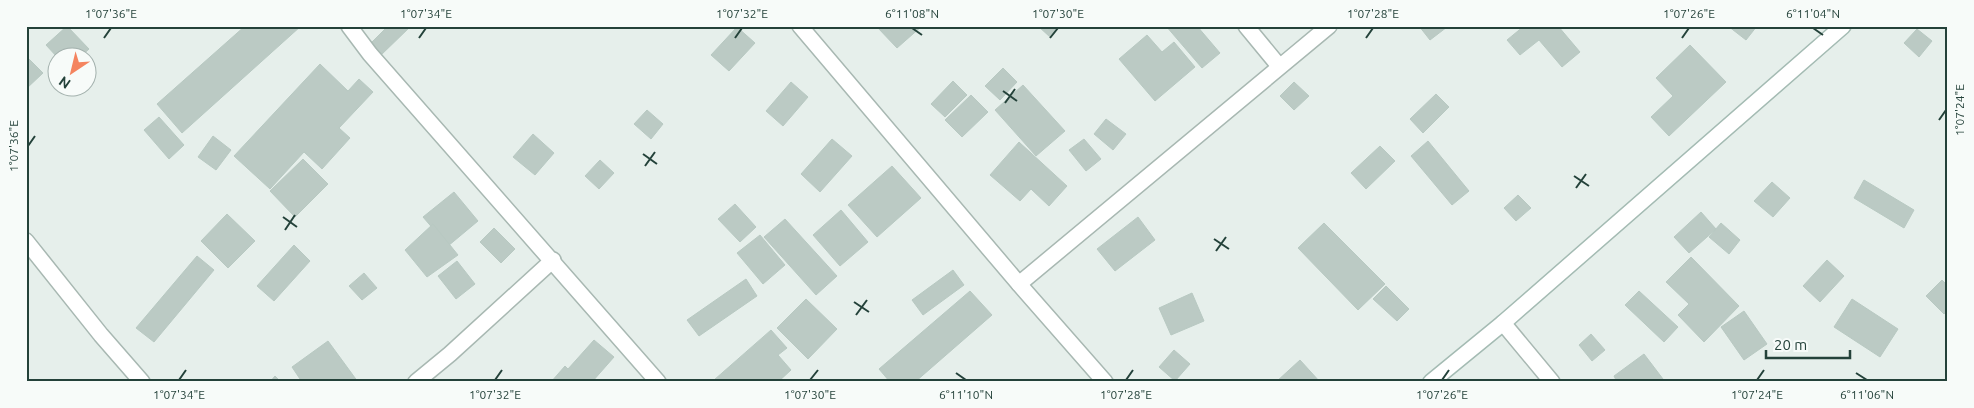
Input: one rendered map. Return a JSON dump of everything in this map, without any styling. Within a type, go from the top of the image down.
[{"type":"street","points":[[349,26],[370,54],[553,260],[658,382]]},
{"type":"street","points":[[800,26],[1019,284],[1105,382]]},
{"type":"street","points":[[1246,26],[1280,66]]},
{"type":"street","points":[[1019,284],[1329,26]]},
{"type":"street","points":[[1431,382],[1503,324],[1843,26]]},
{"type":"street","points":[[26,241],[101,335],[142,382]]},
{"type":"street","points":[[416,382],[450,354],[553,260]]},
{"type":"street","points":[[1503,324],[1552,382]]},
{"type":"building","points":[[67,26],[88,48],[49,48],[46,45]]},
{"type":"building","points":[[245,26],[301,26],[182,133],[157,104]]},
{"type":"building","points":[[388,26],[411,26],[380,56],[369,45]]},
{"type":"building","points":[[880,26],[922,26],[897,48],[878,28]]},
{"type":"building","points":[[1038,26],[1059,26],[1050,37]]},
{"type":"building","points":[[1166,26],[1197,26],[1220,53],[1202,68]]},
{"type":"building","points":[[1419,26],[1446,26],[1447,27],[1430,40]]},
{"type":"building","points":[[1524,26],[1558,26],[1580,52],[1562,67],[1539,40],[1520,55],[1507,40]]},
{"type":"building","points":[[1728,26],[1757,26],[1746,40]]},
{"type":"building","points":[[737,27],[755,43],[729,71],[711,55]]},
{"type":"building","points":[[1917,29],[1932,41],[1919,57],[1904,43]]},
{"type":"building","points":[[1147,35],[1162,52],[1174,42],[1195,67],[1155,101],[1119,59]]},
{"type":"building","points":[[1690,45],[1726,82],[1669,136],[1651,117],[1673,96],[1656,78]]},
{"type":"building","points":[[28,58],[43,73],[26,89],[26,60]]},
{"type":"building","points":[[320,64],[348,91],[359,79],[373,92],[339,128],[350,138],[322,169],[304,152],[270,189],[234,156]]},
{"type":"building","points":[[1003,68],[1017,82],[1000,100],[985,86]]},
{"type":"building","points":[[953,81],[967,95],[945,117],[931,104]]},
{"type":"building","points":[[791,82],[808,97],[783,126],[766,111]]},
{"type":"building","points":[[1294,82],[1309,96],[1294,110],[1280,96]]},
{"type":"building","points":[[1023,85],[1065,131],[1036,156],[995,110]]},
{"type":"building","points":[[1436,94],[1449,107],[1423,133],[1410,119]]},
{"type":"building","points":[[971,95],[988,112],[962,137],[945,120]]},
{"type":"building","points":[[647,110],[663,124],[651,139],[634,124]]},
{"type":"building","points":[[159,117],[184,145],[169,159],[144,130]]},
{"type":"building","points":[[1106,119],[1126,134],[1113,150],[1094,134]]},
{"type":"building","points":[[533,134],[554,153],[535,175],[513,157]]},
{"type":"building","points":[[213,136],[231,150],[216,170],[198,157]]},
{"type":"building","points":[[832,139],[852,156],[820,192],[801,174]]},
{"type":"building","points":[[1084,139],[1101,159],[1086,171],[1069,150]]},
{"type":"building","points":[[1428,141],[1469,191],[1452,205],[1411,156]]},
{"type":"building","points":[[1019,142],[1067,186],[1049,206],[1031,189],[1020,201],[990,175]]},
{"type":"building","points":[[1380,146],[1395,161],[1366,189],[1351,173]]},
{"type":"building","points":[[303,159],[328,184],[295,217],[270,191]]},
{"type":"building","points":[[600,160],[614,173],[599,189],[585,176]]},
{"type":"building","points":[[892,166],[921,198],[877,237],[848,205]]},
{"type":"building","points":[[1864,180],[1914,210],[1904,228],[1854,198]]},
{"type":"building","points":[[1772,182],[1790,198],[1773,217],[1754,201]]},
{"type":"building","points":[[454,192],[478,221],[448,246],[423,217]]},
{"type":"building","points":[[1518,195],[1531,208],[1516,221],[1504,208]]},
{"type":"building","points":[[735,204],[756,227],[740,242],[718,219]]},
{"type":"building","points":[[841,210],[868,242],[840,266],[813,235]]},
{"type":"building","points":[[1701,212],[1716,229],[1689,253],[1674,237]]},
{"type":"building","points":[[227,214],[255,241],[228,268],[201,241]]},
{"type":"building","points":[[1138,217],[1155,240],[1115,271],[1097,249]]},
{"type":"building","points":[[785,219],[837,276],[816,295],[764,237]]},
{"type":"building","points":[[1324,223],[1385,284],[1358,310],[1298,248]]},
{"type":"building","points":[[1721,223],[1740,240],[1729,254],[1709,237]]},
{"type":"building","points":[[433,224],[458,255],[427,277],[405,250]]},
{"type":"building","points":[[494,228],[515,249],[501,263],[480,242]]},
{"type":"building","points":[[760,235],[785,265],[763,284],[737,253]]},
{"type":"building","points":[[294,245],[310,261],[274,301],[257,286]]},
{"type":"building","points":[[197,256],[214,270],[154,342],[136,328]]},
{"type":"building","points":[[1691,257],[1739,306],[1704,342],[1678,315],[1689,304],[1666,282]]},
{"type":"building","points":[[1827,260],[1844,276],[1820,302],[1803,286]]},
{"type":"building","points":[[457,261],[475,284],[456,299],[438,276]]},
{"type":"building","points":[[953,270],[964,285],[923,315],[912,300]]},
{"type":"building","points":[[364,273],[377,288],[362,300],[349,286]]},
{"type":"building","points":[[746,279],[757,296],[699,336],[687,320]]},
{"type":"building","points":[[1942,280],[1948,286],[1948,310],[1944,314],[1926,296]]},
{"type":"building","points":[[1386,286],[1409,309],[1397,321],[1373,299]]},
{"type":"building","points":[[970,291],[992,315],[915,382],[890,382],[879,369]]},
{"type":"building","points":[[1639,291],[1678,327],[1664,342],[1625,305]]},
{"type":"building","points":[[1192,293],[1204,321],[1171,335],[1159,308]]},
{"type":"building","points":[[806,299],[837,329],[808,359],[777,328]]},
{"type":"building","points":[[1852,299],[1898,329],[1880,357],[1834,327]]},
{"type":"building","points":[[1744,311],[1767,344],[1744,360],[1721,327]]},
{"type":"building","points":[[771,330],[787,348],[778,355],[791,370],[778,382],[716,382],[714,380]]},
{"type":"building","points":[[1591,334],[1605,350],[1592,361],[1579,345]]},
{"type":"building","points":[[594,340],[614,357],[592,382],[551,382],[565,366],[568,369]]},
{"type":"building","points":[[328,341],[358,382],[302,382],[292,367]]},
{"type":"building","points":[[1174,350],[1190,364],[1175,381],[1159,367]]},
{"type":"building","points":[[1644,354],[1663,379],[1660,382],[1617,382],[1614,376]]},
{"type":"building","points":[[1300,360],[1320,382],[1276,382]]},
{"type":"building","points":[[275,376],[281,382],[270,382]]}]
